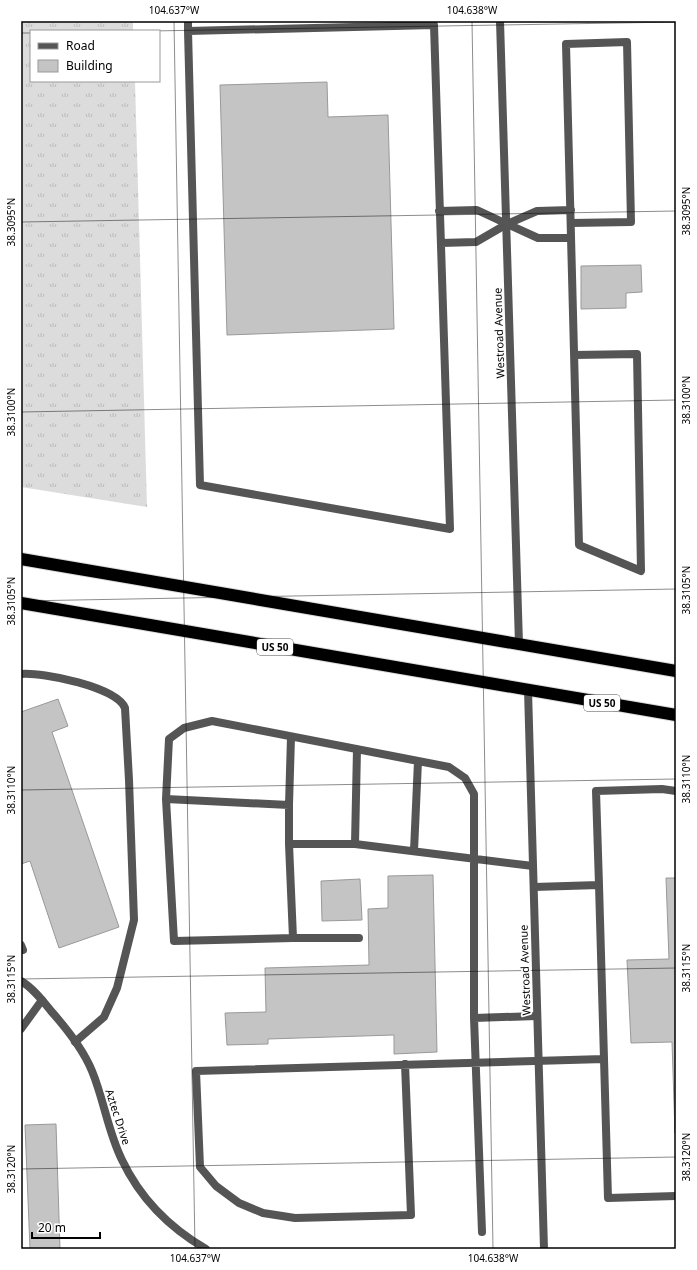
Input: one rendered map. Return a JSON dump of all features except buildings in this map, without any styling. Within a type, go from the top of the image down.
[{"type":"highway","points":[[21,558],[676,671]]},
{"type":"highway","name":"US 50","points":[[21,603],[676,715]]},
{"type":"street","points":[[188,21],[188,31],[200,485],[450,529],[434,24],[188,31]]},
{"type":"street","name":"Westroad Avenue","points":[[500,21],[519,644]]},
{"type":"street","points":[[571,224],[631,222],[627,42],[566,44],[571,210],[571,224],[571,238],[574,355],[579,545],[641,571],[637,354],[574,355]]},
{"type":"street","points":[[440,211],[477,210],[538,238],[571,238]]},
{"type":"street","points":[[441,243],[476,242],[507,224],[537,211],[571,210]]},
{"type":"street","points":[[21,674],[32,673],[60,678],[96,688],[118,698],[125,708],[134,920],[129,946],[117,988],[104,1017],[75,1042]]},
{"type":"street","name":"Westroad Avenue","points":[[528,690],[544,1249]]},
{"type":"street","points":[[358,938],[174,941],[166,799],[169,739],[184,728],[212,721],[449,767],[465,778],[474,794],[474,1018],[482,1232]]},
{"type":"street","points":[[292,737],[289,805],[293,938]]},
{"type":"street","points":[[355,844],[357,750]]},
{"type":"street","points":[[414,851],[418,761]]},
{"type":"street","points":[[676,791],[662,789],[596,792],[608,1198],[676,1196]]},
{"type":"street","points":[[166,799],[289,805]]},
{"type":"street","points":[[290,844],[355,844],[533,866]]},
{"type":"street","points":[[534,887],[599,885]]},
{"type":"street","name":"Aztec Drive","points":[[21,982],[42,1000],[75,1042],[92,1071],[108,1126],[122,1161],[136,1184],[157,1212],[187,1238],[206,1249]]},
{"type":"street","points":[[21,1029],[42,1000]]},
{"type":"street","points":[[474,1018],[537,1016]]},
{"type":"street","points":[[405,1064],[411,1215],[294,1218],[263,1213],[233,1198],[216,1186],[200,1167],[196,1071],[405,1064],[604,1058]]},
{"type":"green space","points":[[21,21],[133,21],[133,30],[30,30],[30,82],[135,82],[147,507],[21,487]]}]
